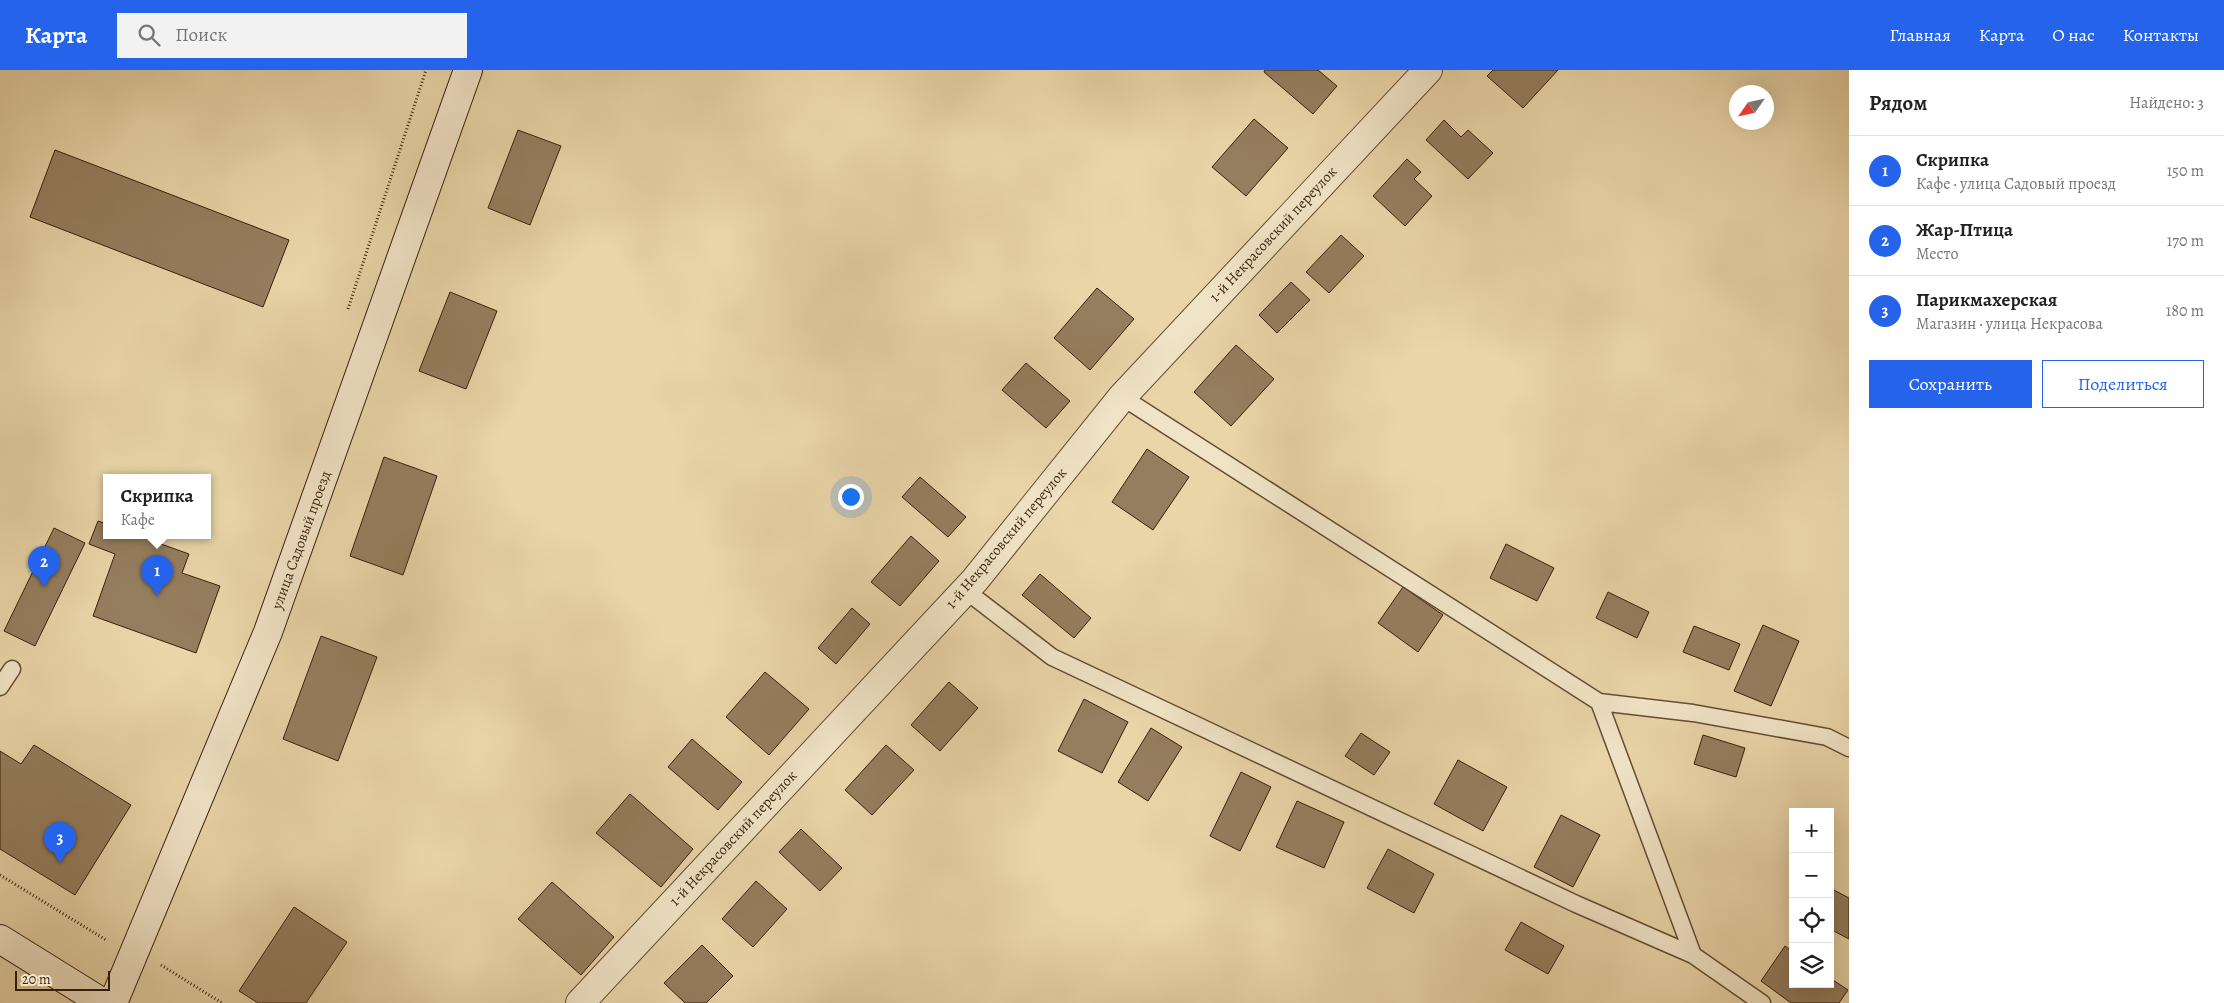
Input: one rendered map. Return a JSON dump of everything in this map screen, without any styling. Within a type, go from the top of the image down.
[{"type":"street","name":"улица Садовый проезд","points":[[113,1003],[268,632],[468,70]]},
{"type":"street","name":"1-й Некрасовский переулок","points":[[580,1003],[965,590],[1122,396],[1428,70]]},
{"type":"street","points":[[0,939],[73,995],[103,1003]]},
{"type":"lane","points":[[1122,396],[1599,702],[1693,713],[1827,737],[1849,748]]},
{"type":"lane","points":[[965,590],[1052,657],[1576,904],[1693,955],[1762,1003]]},
{"type":"lane","points":[[0,687],[12,669]]},
{"type":"lane","points":[[1599,702],[1693,955]]},
{"type":"path","points":[[0,875],[113,944]]},
{"type":"path","points":[[168,970],[222,1003]]},
{"type":"building","points":[[1265,70],[1318,70],[1337,86],[1313,114],[1264,72]]},
{"type":"building","points":[[1493,70],[1558,70],[1523,108],[1487,76]]},
{"type":"building","points":[[1254,119],[1288,148],[1246,196],[1212,167]]},
{"type":"building","points":[[1444,120],[1461,137],[1468,130],[1493,153],[1468,179],[1426,140]]},
{"type":"building","points":[[518,130],[561,146],[530,225],[488,208]]},
{"type":"building","points":[[55,150],[289,240],[263,307],[30,217]]},
{"type":"building","points":[[1407,159],[1421,172],[1414,179],[1432,196],[1405,226],[1373,196]]},
{"type":"building","points":[[1341,235],[1364,256],[1329,293],[1306,272]]},
{"type":"building","points":[[1291,282],[1310,300],[1277,333],[1259,315]]},
{"type":"building","points":[[1097,288],[1134,319],[1090,370],[1054,338]]},
{"type":"building","points":[[450,292],[497,311],[466,389],[419,371]]},
{"type":"building","points":[[1236,345],[1274,379],[1231,426],[1194,392]]},
{"type":"building","points":[[1026,363],[1070,401],[1046,428],[1002,390]]},
{"type":"building","points":[[1147,449],[1189,477],[1153,530],[1112,502]]},
{"type":"building","points":[[384,457],[437,476],[403,575],[350,556]]},
{"type":"building","points":[[920,477],[966,517],[948,537],[902,497]]},
{"type":"building","points":[[98,521],[103,523],[103,539],[147,539],[189,554],[182,573],[220,586],[196,653],[93,616],[115,554],[89,544]]},
{"type":"building","points":[[54,528],[85,543],[35,646],[4,631]]},
{"type":"building","points":[[911,536],[939,561],[900,606],[871,582]]},
{"type":"building","points":[[1506,544],[1554,568],[1537,601],[1490,578]]},
{"type":"building","points":[[1040,574],[1091,618],[1074,638],[1022,595]]},
{"type":"building","points":[[1403,587],[1443,615],[1418,652],[1378,623]]},
{"type":"building","points":[[1608,592],[1649,612],[1637,638],[1596,618]]},
{"type":"building","points":[[852,608],[870,624],[836,664],[818,648]]},
{"type":"building","points":[[1763,625],[1799,641],[1771,706],[1734,691]]},
{"type":"building","points":[[1694,626],[1740,644],[1729,670],[1683,652]]},
{"type":"building","points":[[321,636],[377,657],[338,761],[283,739]]},
{"type":"building","points":[[765,672],[809,709],[769,755],[726,717]]},
{"type":"building","points":[[949,682],[978,708],[940,751],[911,725]]},
{"type":"building","points":[[1084,699],[1128,722],[1102,773],[1058,751]]},
{"type":"building","points":[[1151,728],[1182,747],[1148,801],[1118,782]]},
{"type":"building","points":[[1361,733],[1390,752],[1374,775],[1345,756]]},
{"type":"building","points":[[1703,735],[1745,748],[1736,777],[1694,764]]},
{"type":"building","points":[[692,739],[742,782],[718,810],[668,767]]},
{"type":"building","points":[[34,745],[131,805],[75,895],[0,849],[0,751],[21,764]]},
{"type":"building","points":[[886,745],[914,770],[872,815],[845,790]]},
{"type":"building","points":[[1458,760],[1507,787],[1483,831],[1434,804]]},
{"type":"building","points":[[1241,772],[1271,787],[1240,851],[1210,836]]},
{"type":"building","points":[[630,794],[693,849],[661,887],[596,833]]},
{"type":"building","points":[[1297,801],[1344,822],[1324,868],[1276,847]]},
{"type":"building","points":[[1561,815],[1600,835],[1573,887],[1534,867]]},
{"type":"building","points":[[801,829],[842,868],[820,891],[779,852]]},
{"type":"building","points":[[1388,849],[1434,874],[1414,913],[1367,888]]},
{"type":"building","points":[[756,881],[787,909],[753,947],[722,919]]},
{"type":"building","points":[[552,882],[614,937],[581,975],[518,919]]},
{"type":"building","points":[[1834,890],[1849,898],[1849,939],[1834,931]]},
{"type":"building","points":[[294,907],[347,942],[306,1003],[258,1003],[239,991]]},
{"type":"building","points":[[1521,922],[1564,946],[1548,974],[1505,950]]},
{"type":"building","points":[[702,945],[733,976],[706,1003],[685,1003],[664,983]]},
{"type":"building","points":[[1785,946],[1789,949],[1789,988],[1834,988],[1834,981],[1848,990],[1839,1003],[1791,1003],[1761,981]]},
{"type":"place","name":"Жар-Птица","points":[[44,587]]},
{"type":"place","name":"Скрипка","points":[[157,596]]},
{"type":"place","name":"Парикмахерская","points":[[60,863]]}]
